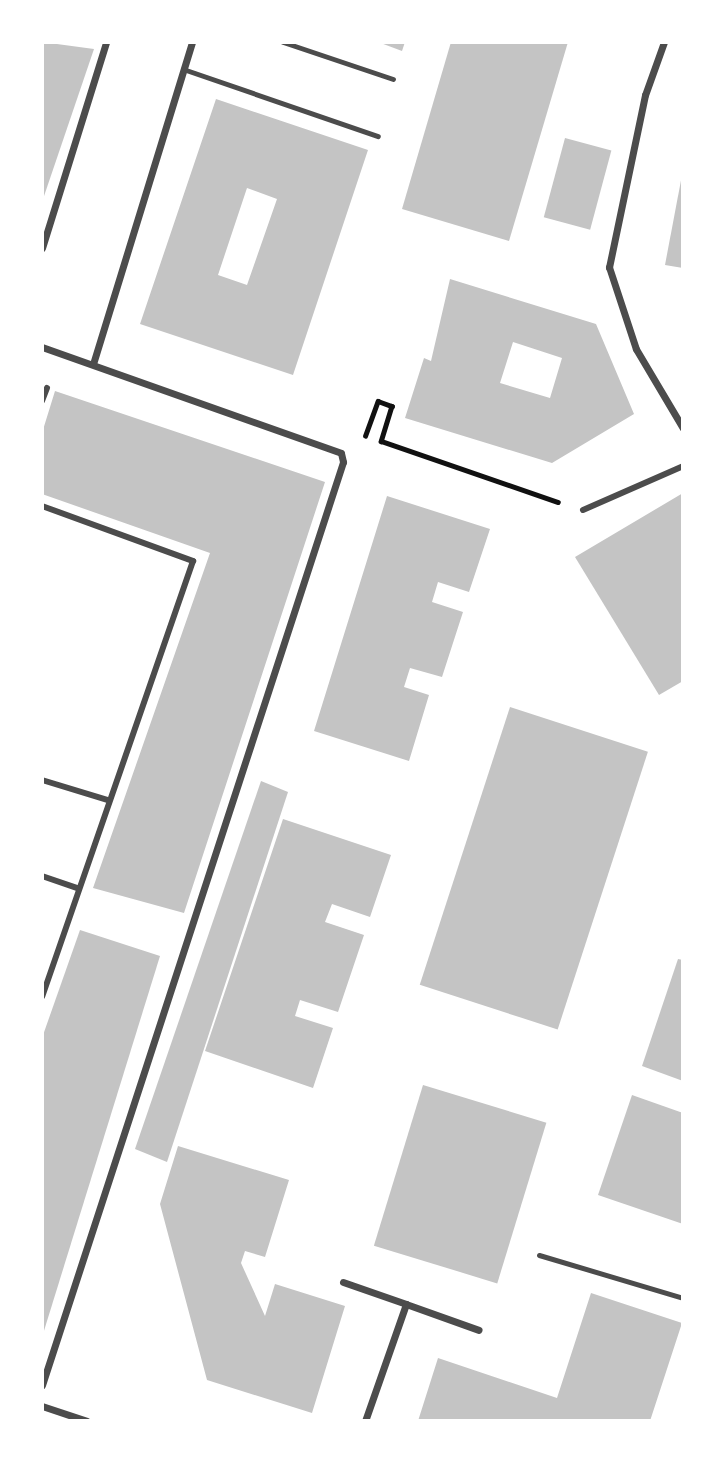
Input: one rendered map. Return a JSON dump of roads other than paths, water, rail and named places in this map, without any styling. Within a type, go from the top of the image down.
[{"type":"street","points":[[42,248],[106,42]]},
{"type":"street","points":[[93,364],[192,42]]},
{"type":"street","points":[[664,42],[641,109],[609,267],[636,349],[683,428]]},
{"type":"street","points":[[42,347],[341,453],[343,463],[42,1385]]},
{"type":"street","points":[[42,401],[47,388]]},
{"type":"street","points":[[583,510],[683,467]]},
{"type":"street","points":[[42,506],[193,561],[108,800],[42,997]]},
{"type":"street","points":[[42,780],[108,800]]},
{"type":"street","points":[[42,876],[79,889]]},
{"type":"street","points":[[343,1282],[479,1330]]},
{"type":"street","points":[[365,1421],[406,1304]]},
{"type":"street","points":[[42,1406],[87,1421]]},
{"type":"lane","points":[[283,42],[393,79]]},
{"type":"lane","points":[[183,69],[378,136]]},
{"type":"lane","points":[[539,1255],[683,1298]]}]
